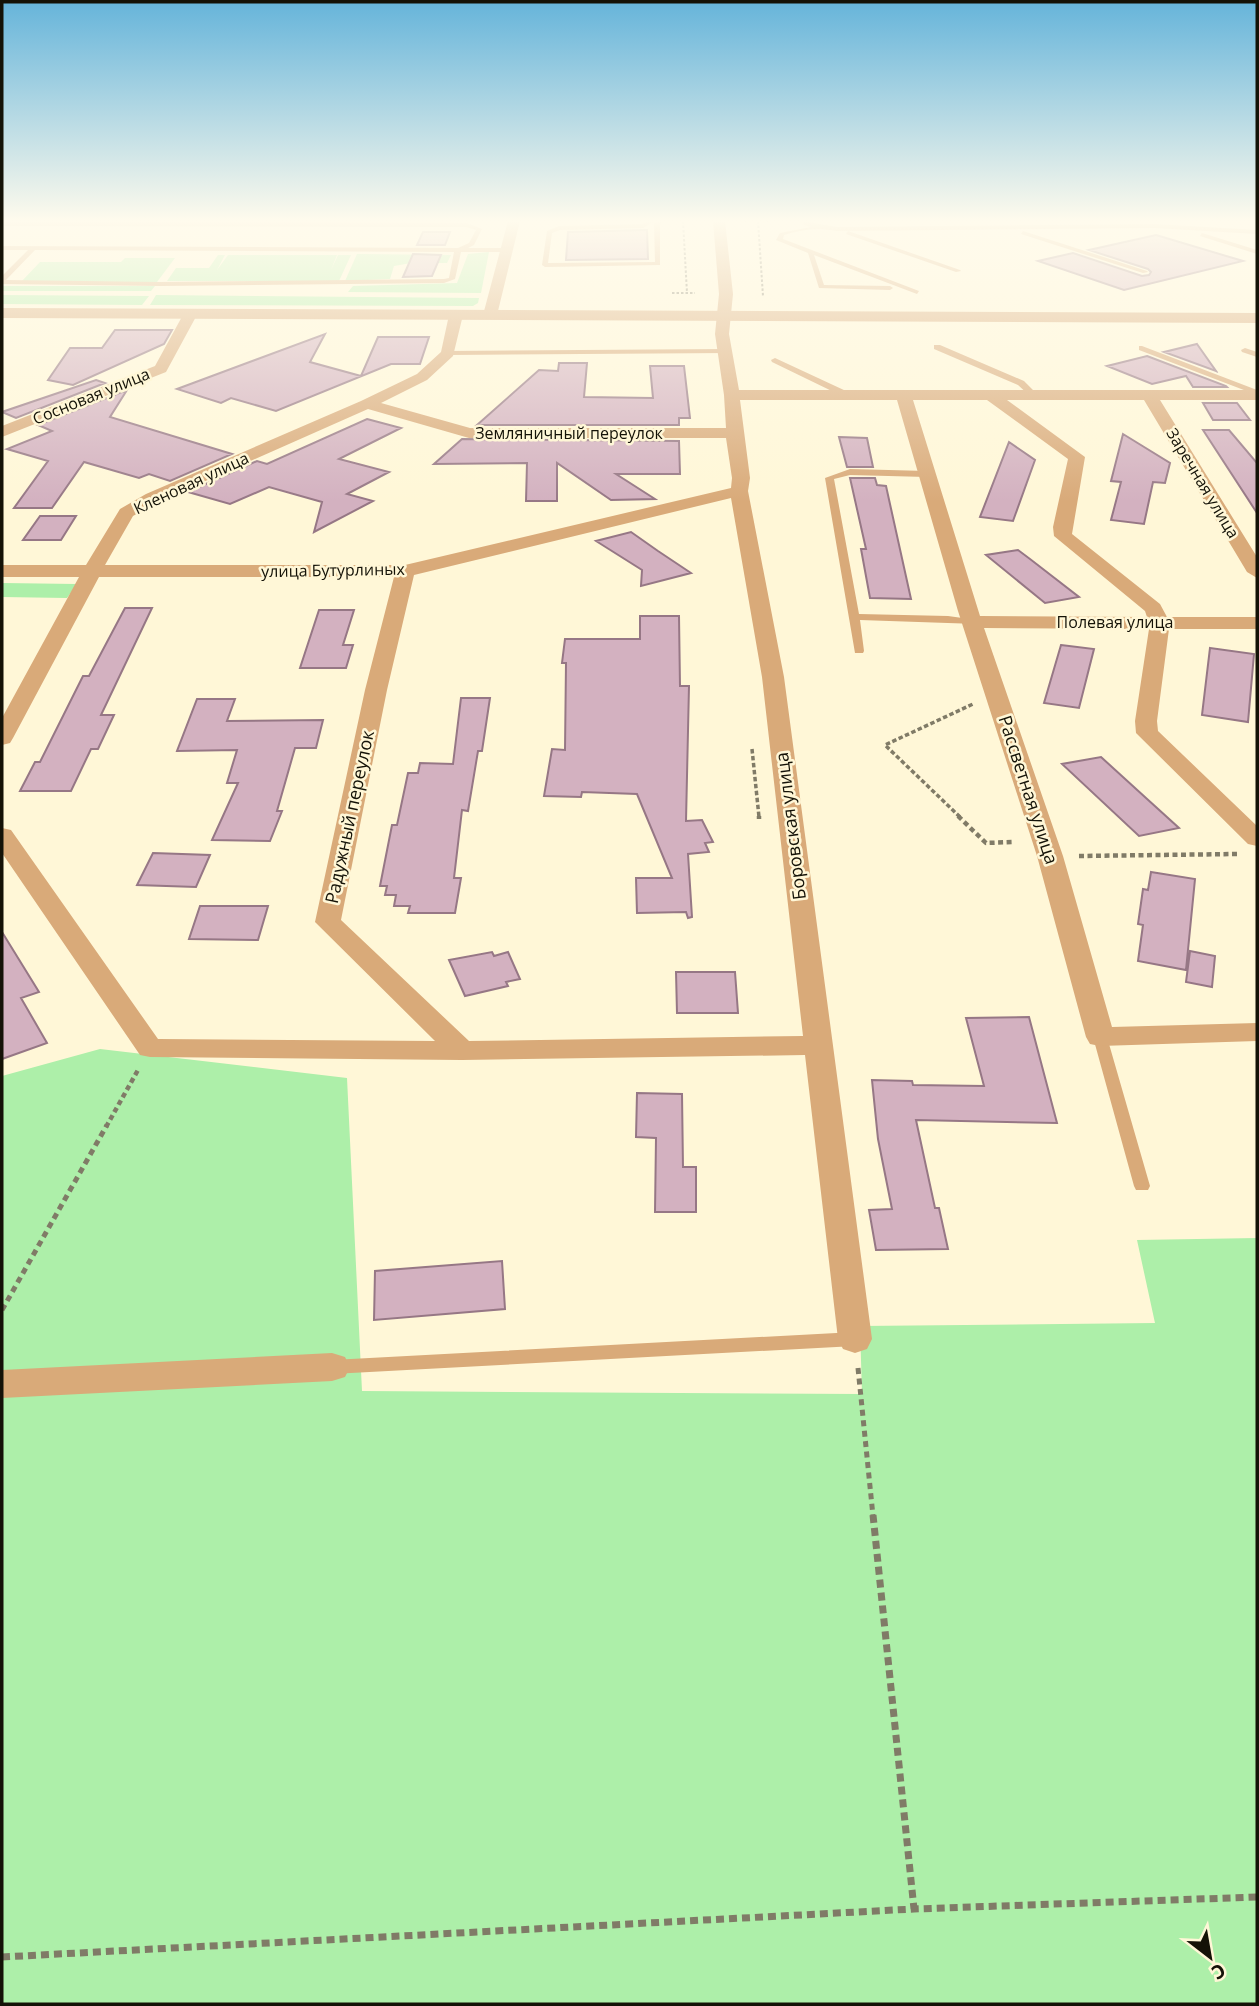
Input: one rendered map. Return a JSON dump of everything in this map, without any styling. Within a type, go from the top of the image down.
[{"type":"street","name":"Сосновая улица","points":[[2,432],[161,369],[190,315]]},
{"type":"street","points":[[405,315],[1257,318]]},
{"type":"street","points":[[447,353],[456,315]]},
{"type":"street","name":"Боровская улица","points":[[725,316],[722,334],[741,478],[738,491],[773,677],[855,1339]]},
{"type":"street","name":"Кленовая улица","points":[[2,738],[126,513],[152,498],[367,404],[422,377],[447,353]]},
{"type":"street","name":"Рассветная улица","points":[[903,394],[973,622],[1050,856],[1100,1037]]},
{"type":"street","points":[[989,394],[1077,457],[1062,527],[1063,536],[1069,544],[1153,608],[1160,622],[1146,721],[1147,733],[1257,839]]},
{"type":"street","points":[[732,395],[1257,394]]},
{"type":"street","name":"Заречная улица","points":[[1149,395],[1257,572]]},
{"type":"street","name":"Земляничный переулок","points":[[367,404],[469,433],[734,433]]},
{"type":"street","name":"улица Бутурлиных","points":[[2,571],[405,571],[738,491]]},
{"type":"street","name":"Радужный переулок","points":[[405,571],[376,690],[328,922],[462,1051]]},
{"type":"street","name":"Полевая улица","points":[[973,622],[1257,623]]},
{"type":"street","points":[[2,835],[150,1048],[462,1051],[818,1045]]},
{"type":"street","points":[[1100,1037],[1257,1032]]},
{"type":"street","points":[[2,1384],[332,1367]]},
{"type":"lane","points":[[937,347],[1021,383],[1033,394]]},
{"type":"lane","points":[[1142,348],[1257,394]]},
{"type":"lane","points":[[1245,350],[1257,355]]},
{"type":"lane","points":[[447,353],[726,351]]},
{"type":"lane","points":[[775,360],[843,393]]},
{"type":"lane","points":[[859,651],[830,478],[850,472],[927,474]]},
{"type":"lane","points":[[855,617],[973,622]]},
{"type":"lane","points":[[1100,1037],[1142,1186]]},
{"type":"lane","points":[[332,1367],[855,1339]]},
{"type":"path","points":[[974,703],[885,745],[986,843],[1013,842]]},
{"type":"path","points":[[2,1310],[150,1048]]},
{"type":"path","points":[[855,1339],[914,1909]]},
{"type":"path","points":[[2,1957],[914,1909],[1257,1897]]},
{"type":"green space","points":[[2,583],[77,584],[67,598],[2,597]]},
{"type":"green space","points":[[100,1049],[347,1078],[362,1391],[862,1394],[860,1326],[1155,1323],[1137,1240],[1257,1238],[1257,2004],[2,2004],[2,1076]]},
{"type":"building","points":[[115,330],[172,330],[164,344],[73,385],[48,380],[70,348],[102,348]]},
{"type":"building","points":[[325,334],[310,362],[361,376],[378,337],[429,337],[420,364],[391,364],[276,411],[231,398],[221,403],[177,389]]},
{"type":"building","points":[[1197,344],[1216,371],[1164,352]]},
{"type":"building","points":[[1147,356],[1227,387],[1193,387],[1186,376],[1152,384],[1107,366]]},
{"type":"building","points":[[559,363],[587,363],[584,397],[653,398],[650,366],[684,366],[690,418],[679,418],[679,425],[477,425],[539,370],[558,371]]},
{"type":"building","points":[[96,380],[105,383],[16,418],[2,412]]},
{"type":"building","points":[[127,390],[110,417],[232,454],[170,481],[149,474],[139,478],[84,462],[52,508],[14,508],[48,461],[7,449],[52,431],[38,425]]},
{"type":"building","points":[[1203,403],[1237,403],[1250,420],[1213,420]]},
{"type":"building","points":[[367,419],[401,428],[339,459],[389,472],[347,494],[373,501],[314,532],[322,502],[269,487],[230,504],[188,492],[257,461],[267,464]]},
{"type":"building","points":[[1203,430],[1229,430],[1257,463],[1257,513]]},
{"type":"building","points":[[1123,434],[1170,463],[1165,483],[1153,482],[1144,524],[1111,520],[1121,482],[1111,481]]},
{"type":"building","points":[[839,437],[867,438],[873,467],[847,467]]},
{"type":"building","points":[[462,439],[679,441],[680,474],[616,474],[655,499],[611,500],[557,463],[557,501],[526,501],[527,463],[434,464]]},
{"type":"building","points":[[1009,442],[1035,460],[1013,521],[980,517]]},
{"type":"building","points":[[850,478],[875,478],[877,485],[886,486],[911,599],[870,598],[861,549],[866,549]]},
{"type":"building","points":[[40,516],[76,516],[61,540],[23,540]]},
{"type":"building","points":[[631,532],[691,573],[641,586],[642,570],[596,541]]},
{"type":"building","points":[[1018,550],[1079,597],[1045,603],[986,555]]},
{"type":"building","points":[[125,608],[152,608],[101,715],[114,715],[98,749],[91,749],[71,791],[20,791],[35,762],[40,762],[83,676],[89,676]]},
{"type":"building","points":[[319,610],[354,610],[343,645],[353,645],[346,668],[300,668]]},
{"type":"building","points":[[640,616],[679,616],[680,686],[689,686],[686,821],[702,820],[713,842],[705,843],[709,852],[688,854],[692,917],[688,918],[686,912],[637,913],[636,878],[672,878],[637,794],[582,792],[581,797],[544,796],[552,749],[565,750],[566,663],[562,663],[565,639],[640,639]]},
{"type":"building","points":[[1061,645],[1094,649],[1079,708],[1044,703]]},
{"type":"building","points":[[1210,648],[1254,654],[1248,722],[1202,715]]},
{"type":"building","points":[[461,698],[490,698],[482,751],[478,751],[468,811],[462,810],[454,878],[461,878],[455,913],[408,913],[410,906],[394,906],[396,895],[385,895],[387,886],[380,886],[392,825],[397,825],[408,773],[418,773],[420,763],[453,764]]},
{"type":"building","points":[[197,699],[235,699],[227,721],[323,720],[316,748],[295,748],[277,811],[282,811],[270,841],[212,840],[238,783],[227,783],[237,750],[177,751]]},
{"type":"building","points":[[1101,757],[1179,828],[1139,836],[1062,764]]},
{"type":"building","points":[[153,853],[210,855],[196,887],[137,885]]},
{"type":"building","points":[[1151,872],[1195,879],[1186,970],[1138,961],[1143,925],[1138,924],[1143,889],[1148,890]]},
{"type":"building","points":[[200,906],[268,906],[258,940],[189,939]]},
{"type":"building","points":[[2,932],[39,992],[21,998],[47,1043],[2,1059]]},
{"type":"building","points":[[1190,951],[1215,956],[1212,987],[1186,982]]},
{"type":"building","points":[[492,952],[494,956],[508,952],[520,979],[506,982],[508,986],[465,996],[449,960]]},
{"type":"building","points":[[676,972],[735,972],[738,1013],[677,1013]]},
{"type":"building","points":[[1029,1017],[1057,1123],[916,1120],[935,1208],[939,1208],[948,1249],[876,1250],[869,1210],[892,1209],[878,1139],[872,1080],[912,1081],[913,1085],[984,1086],[966,1018]]},
{"type":"building","points":[[637,1093],[682,1094],[683,1167],[696,1167],[696,1212],[655,1212],[656,1138],[636,1137]]},
{"type":"building","points":[[502,1261],[505,1309],[374,1320],[375,1271]]}]
